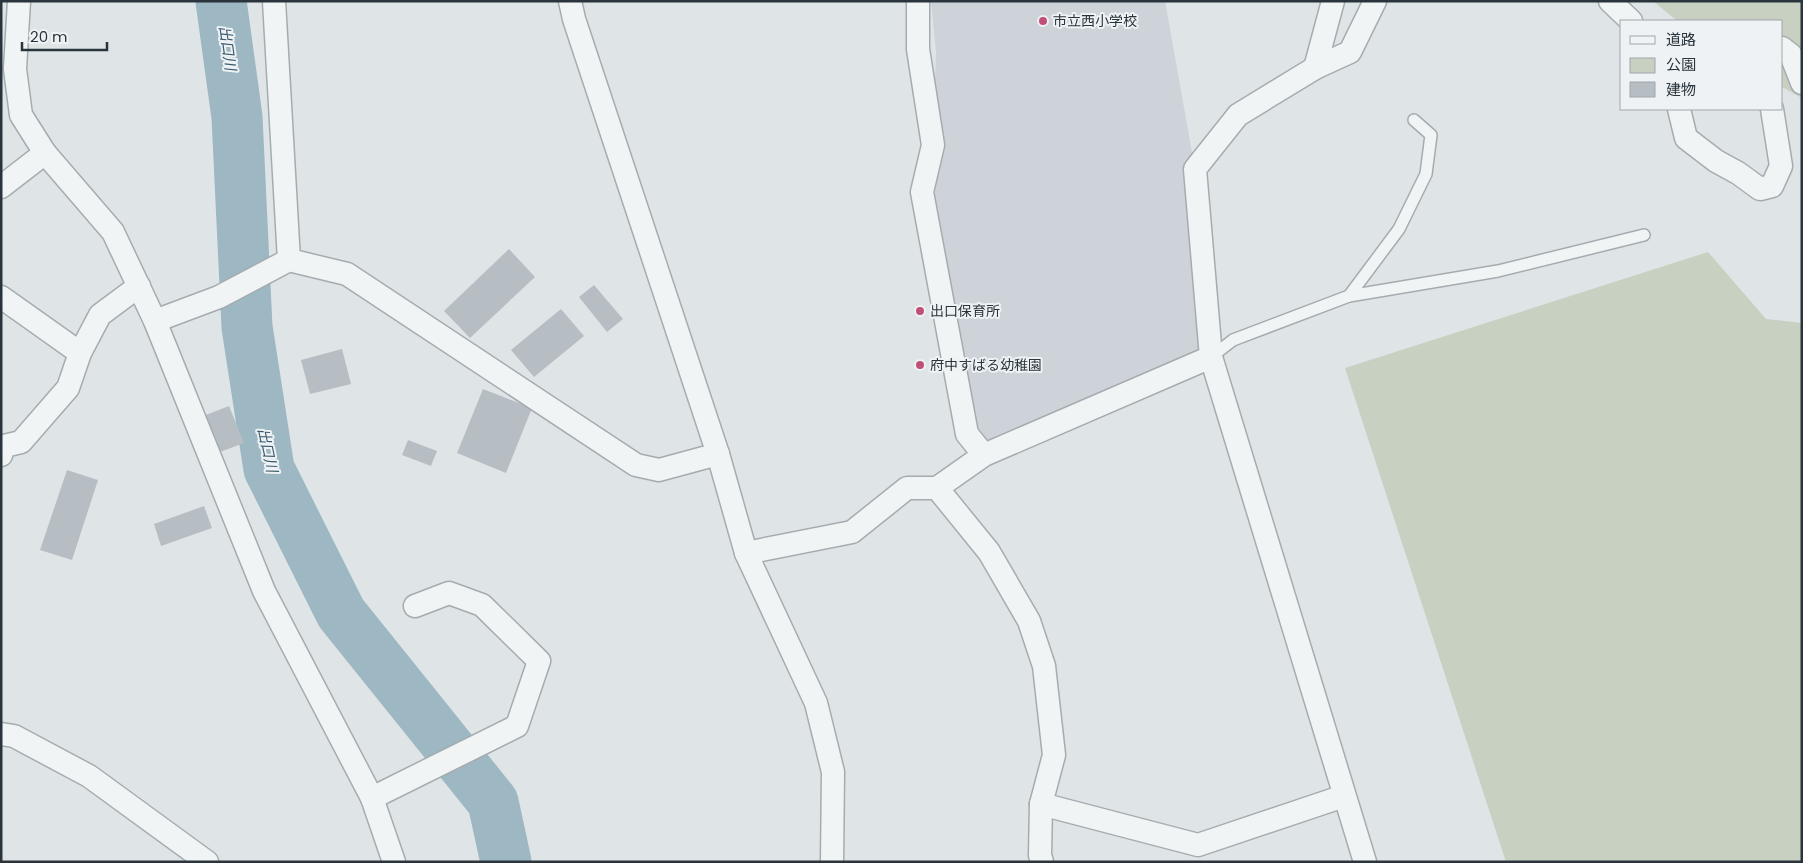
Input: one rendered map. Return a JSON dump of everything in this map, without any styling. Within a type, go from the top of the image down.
[{"type":"street","points":[[19,1],[15,69],[21,115],[46,152],[113,232],[155,320],[264,591],[372,798],[394,862]]},
{"type":"street","points":[[274,1],[289,260]]},
{"type":"street","points":[[570,1],[574,19],[718,454],[746,553],[816,703],[833,772],[832,862]]},
{"type":"street","points":[[918,1],[918,49],[933,145],[922,192],[967,434],[984,455]]},
{"type":"street","points":[[1315,68],[1332,1]]},
{"type":"street","points":[[1365,862],[1211,357],[1195,169],[1238,115],[1315,68],[1350,52],[1375,1]]},
{"type":"street","points":[[1610,1],[1630,20]]},
{"type":"street","points":[[1783,49],[1791,55],[1802,83]]},
{"type":"street","points":[[1679,110],[1686,138],[1716,161],[1738,173],[1760,189],[1772,186],[1781,166],[1772,110]]},
{"type":"street","points":[[1,187],[46,152]]},
{"type":"street","points":[[155,320],[219,297],[289,260],[347,274],[636,466],[659,470],[718,454]]},
{"type":"street","points":[[1,455],[4,446],[21,442],[68,388],[80,353],[100,315],[139,286]]},
{"type":"street","points":[[1,297],[80,353]]},
{"type":"street","points":[[746,553],[852,532],[907,488],[937,488],[984,455],[1211,357]]},
{"type":"street","points":[[937,488],[989,552],[1028,621],[1044,666],[1054,755],[1041,804],[1042,862]]},
{"type":"street","points":[[372,798],[517,726],[539,661],[482,605],[449,593],[415,606]]},
{"type":"street","points":[[1,734],[14,736],[89,776],[207,862]]},
{"type":"street","points":[[1041,804],[1198,845],[1344,796]]},
{"type":"lane","points":[[1349,296],[1399,229],[1426,174],[1431,135],[1414,120]]},
{"type":"lane","points":[[1211,357],[1233,340],[1349,296],[1498,271],[1644,235]]},
{"type":"shaded area","points":[[931,1],[1165,1],[1195,169],[1211,357],[984,455],[967,434],[922,192],[933,145],[936,52]]},
{"type":"green space","points":[[1653,1],[1802,1],[1802,98],[1783,88],[1783,20],[1676,20]]},
{"type":"green space","points":[[1708,252],[1766,319],[1802,323],[1802,862],[1506,862],[1345,368]]},
{"type":"building","points":[[509,249],[535,277],[470,338],[444,311]]},
{"type":"building","points":[[594,285],[623,319],[607,332],[579,297]]},
{"type":"building","points":[[561,309],[584,336],[534,377],[511,350]]},
{"type":"building","points":[[342,349],[351,384],[310,394],[301,360]]},
{"type":"building","points":[[483,389],[532,408],[506,473],[457,453]]},
{"type":"building","points":[[229,406],[244,443],[212,455],[198,418]]},
{"type":"building","points":[[408,440],[437,451],[431,466],[402,455]]},
{"type":"building","points":[[67,470],[98,480],[72,560],[40,550]]},
{"type":"building","points":[[204,506],[212,528],[161,546],[154,524]]},
{"type":"waterway","name":"出口川","points":[[221,1],[237,117],[247,327],[269,469],[341,613],[493,802],[506,862]]},
{"type":"place","name":"市立西小学校","points":[[1043,21]]},
{"type":"place","name":"出口保育所","points":[[920,311]]},
{"type":"place","name":"府中すばる幼稚園","points":[[920,365]]}]
